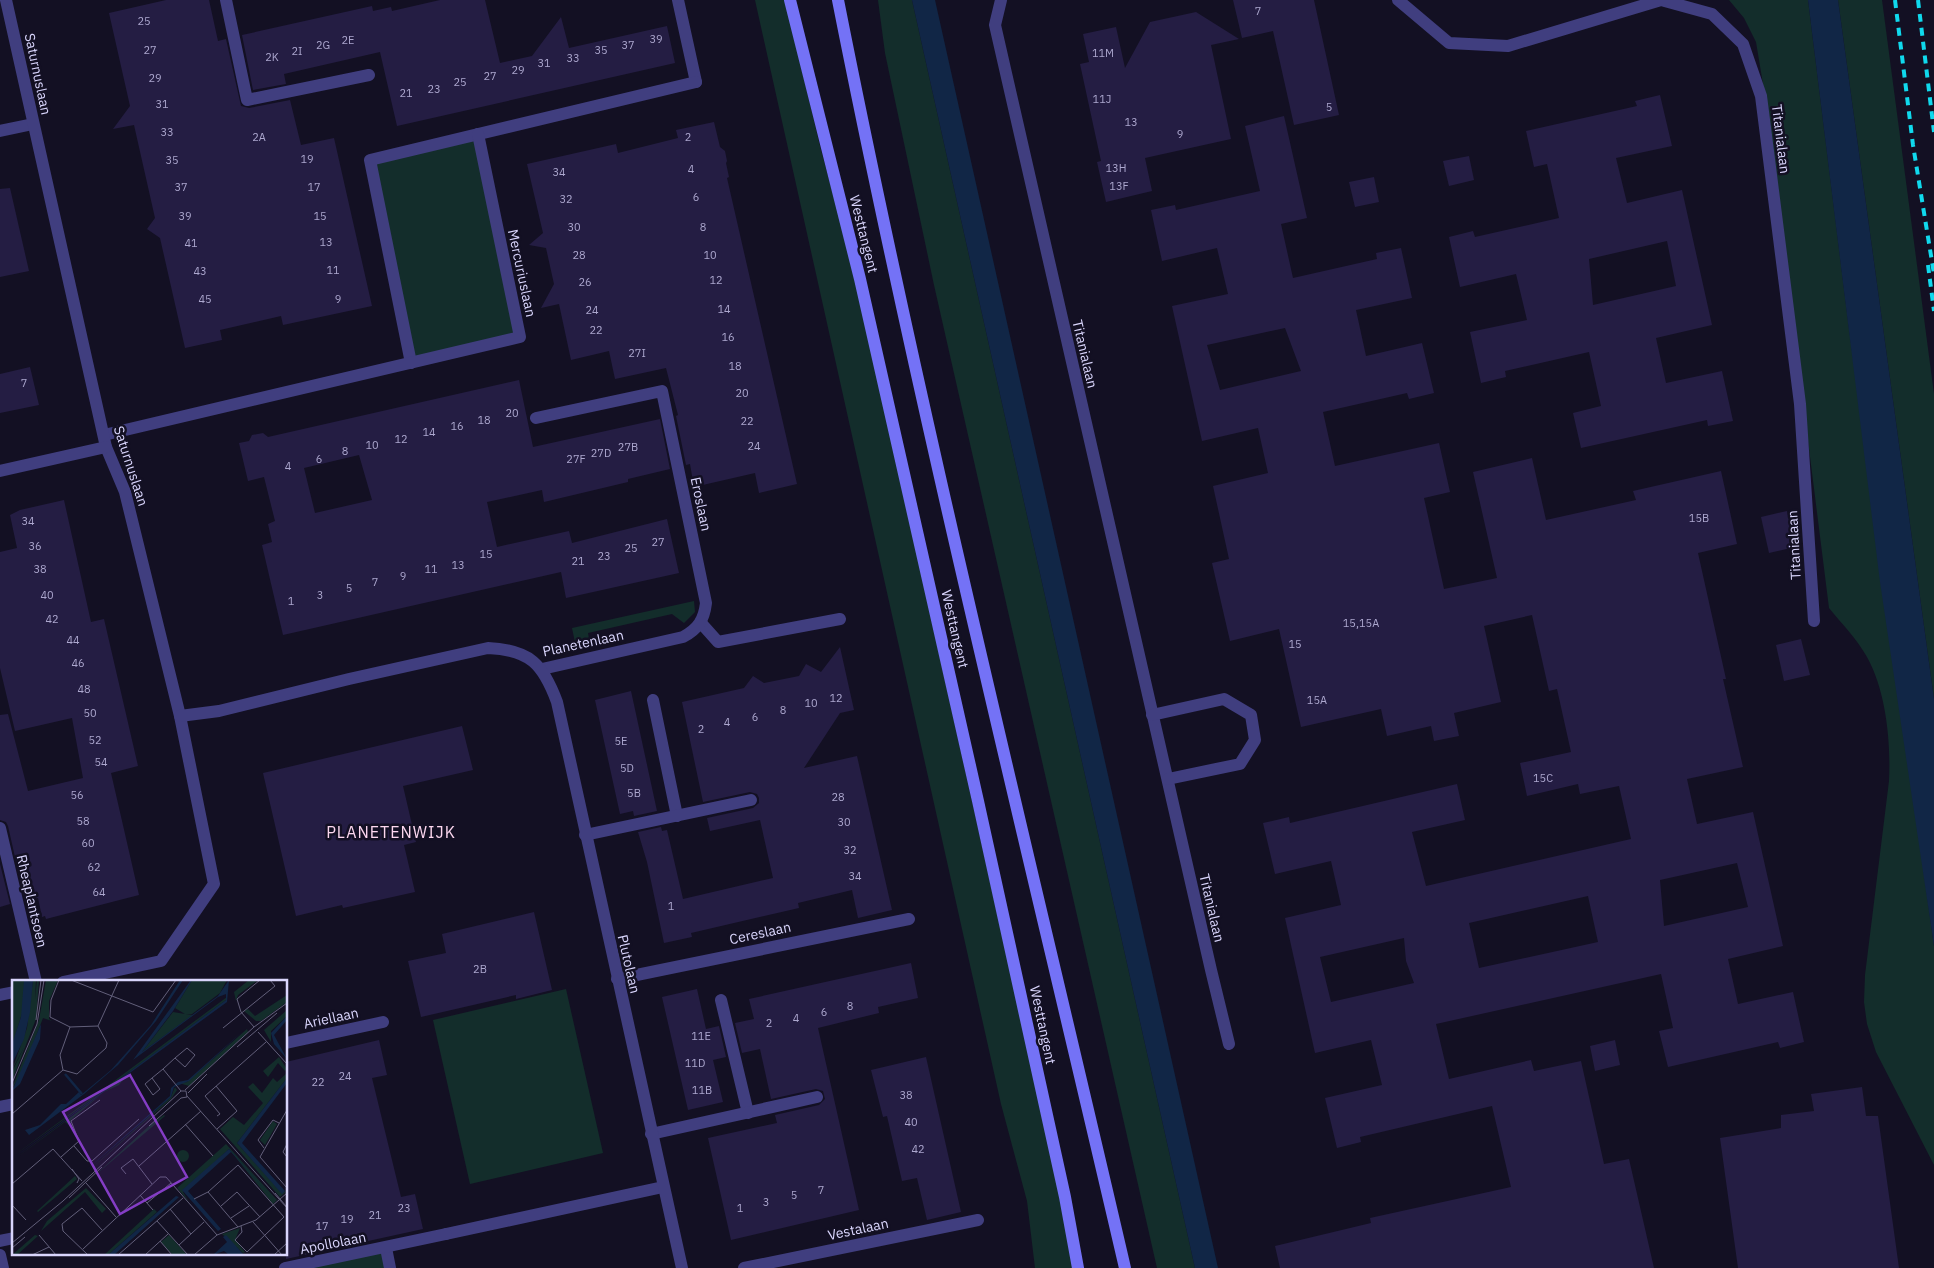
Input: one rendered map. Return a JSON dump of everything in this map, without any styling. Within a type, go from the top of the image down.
[{"type":"main road","name":"Westtangent","points":[[790,0],[860,279],[1014,965],[1065,1197],[1078,1268]]},
{"type":"main road","name":"Westtangent","points":[[838,0],[872,172],[928,426],[1125,1268]]},
{"type":"street","name":"Saturnuslaan","points":[[6,0],[105,441],[125,492],[180,716],[214,884],[161,961],[72,980]]},
{"type":"street","points":[[226,0],[247,100],[369,75]]},
{"type":"street","points":[[411,363],[370,160],[696,82],[678,0]]},
{"type":"street","name":"Titanialaan","points":[[1001,0],[995,25],[1152,715],[1230,1044]]},
{"type":"street","name":"Titanialaan","points":[[1398,0],[1449,43],[1508,46],[1661,0],[1712,14],[1743,44],[1761,96],[1800,404],[1814,621]]},
{"type":"street","points":[[0,132],[33,124]]},
{"type":"street","name":"Mercuriuslaan","points":[[105,441],[520,337],[478,134]]},
{"type":"street","name":"Eroslaan","points":[[536,418],[662,391],[706,603],[705,614],[701,623]]},
{"type":"street","points":[[0,471],[105,441]]},
{"type":"street","points":[[701,623],[718,642],[840,619]]},
{"type":"street","name":"Planetenlaan","points":[[180,716],[219,711],[349,679],[488,648],[509,649],[528,657],[542,669],[683,637],[701,623]]},
{"type":"street","name":"Plutolaan","points":[[542,669],[551,685],[557,702],[682,1268]]},
{"type":"street","points":[[1152,715],[1224,699],[1251,715],[1255,740],[1240,764],[1168,779]]},
{"type":"street","points":[[653,700],[677,816]]},
{"type":"street","points":[[586,835],[751,800]]},
{"type":"street","name":"Rheaplantsoen","points":[[0,828],[36,980]]},
{"type":"street","name":"Cereslaan","points":[[617,979],[908,919]]},
{"type":"street","points":[[721,1000],[748,1113]]},
{"type":"street","name":"Ariellaan","points":[[288,1043],[382,1022]]},
{"type":"street","points":[[652,1134],[816,1097]]},
{"type":"street","name":"Apollolaan","points":[[285,1268],[386,1248],[663,1187]]},
{"type":"street","name":"Vestalaan","points":[[744,1268],[978,1220]]},
{"type":"street","name":"Apollolaan","points":[[386,1248],[390,1268]]},
{"type":"street","points":[[0,1256],[3,1268]]},
{"type":"green space","points":[[755,0],[785,0],[821,150],[851,260],[1056,1177],[1073,1268],[1035,1268],[1027,1201],[1001,1104]]},
{"type":"green space","points":[[878,0],[912,0],[1195,1268],[1157,1268],[934,285],[885,53]]},
{"type":"green space","points":[[1729,0],[1808,0],[1849,329],[1934,946],[1934,1165],[1876,1052],[1867,1024],[1864,1002],[1865,975],[1889,781],[1886,717],[1879,685],[1867,657],[1829,608],[1764,90],[1756,42],[1744,18]]},
{"type":"green space","points":[[1838,0],[1882,0],[1934,394],[1934,699]]},
{"type":"green space","points":[[478,134],[520,337],[411,363],[370,160]]},
{"type":"green space","points":[[694,601],[695,612],[684,623],[672,614],[588,633],[590,644],[576,647],[572,628]]},
{"type":"green space","points":[[566,989],[603,1153],[470,1184],[433,1020]]},
{"type":"green space","points":[[386,1247],[390,1268],[288,1268]]},
{"type":"water","points":[[912,0],[935,0],[1218,1268],[1195,1268]]},
{"type":"water","points":[[1808,0],[1838,0],[1934,699],[1934,946],[1880,582]]},
{"type":"building","points":[[166,0],[209,0],[218,41],[226,39],[241,106],[249,108],[290,100],[301,145],[334,138],[372,306],[283,325],[281,316],[220,330],[222,340],[185,348],[160,238],[147,229],[155,218],[134,125],[113,129],[130,106],[109,13]]},
{"type":"building","points":[[440,0],[485,0],[500,63],[532,56],[561,17],[569,48],[667,26],[675,63],[397,126],[380,52],[284,74],[286,84],[253,90],[242,35],[372,6],[373,11],[391,7],[392,11]]},
{"type":"building","points":[[1233,0],[1314,0],[1339,115],[1294,125],[1273,31],[1242,38]]},
{"type":"building","points":[[1196,12],[1239,39],[1211,45],[1231,139],[1145,158],[1152,191],[1106,202],[1097,162],[1101,161],[1080,64],[1089,62],[1083,34],[1116,27],[1125,68],[1150,22]]},
{"type":"building","points":[[1660,95],[1672,146],[1616,158],[1627,203],[1682,190],[1712,325],[1656,338],[1666,383],[1722,371],[1733,421],[1708,426],[1707,420],[1581,448],[1573,413],[1601,406],[1589,352],[1505,371],[1506,377],[1481,383],[1470,332],[1527,320],[1516,274],[1460,287],[1449,237],[1473,231],[1475,237],[1559,218],[1547,164],[1534,167],[1526,131],[1637,106],[1635,101]],"holes":[[[1667,241],[1676,286],[1593,305],[1589,259]]]},
{"type":"building","points":[[1284,116],[1307,218],[1281,224],[1293,278],[1377,259],[1376,253],[1401,248],[1412,298],[1356,310],[1366,356],[1422,343],[1434,393],[1409,399],[1407,393],[1323,412],[1335,466],[1439,443],[1450,492],[1424,498],[1444,589],[1497,578],[1473,472],[1532,458],[1546,520],[1636,500],[1633,491],[1721,471],[1737,544],[1698,553],[1743,767],[1687,779],[1697,824],[1753,812],[1783,946],[1728,959],[1738,1004],[1793,992],[1804,1042],[1780,1048],[1778,1042],[1668,1067],[1659,1031],[1673,1028],[1661,974],[1436,1024],[1449,1079],[1531,1060],[1534,1071],[1581,1061],[1604,1164],[1629,1159],[1654,1268],[1280,1268],[1275,1246],[1371,1223],[1370,1218],[1511,1187],[1492,1106],[1360,1137],[1361,1142],[1337,1148],[1325,1098],[1382,1085],[1371,1040],[1315,1053],[1285,918],[1341,905],[1331,861],[1275,874],[1263,823],[1289,817],[1290,823],[1457,784],[1465,820],[1412,832],[1426,886],[1631,839],[1619,786],[1580,794],[1578,784],[1527,796],[1520,763],[1571,752],[1557,689],[1549,691],[1532,615],[1484,626],[1501,702],[1454,713],[1459,736],[1434,741],[1431,726],[1387,736],[1381,709],[1301,727],[1279,629],[1230,641],[1212,563],[1229,559],[1213,486],[1268,473],[1258,428],[1202,441],[1172,306],[1228,294],[1217,248],[1162,261],[1151,210],[1175,205],[1176,210],[1260,191],[1245,126]],"holes":[[[1285,328],[1301,371],[1220,390],[1207,345]],[[1737,863],[1748,907],[1664,926],[1660,880]],[[1588,896],[1598,942],[1479,968],[1469,923]],[[1404,938],[1406,961],[1414,983],[1331,1002],[1320,957]]]},
{"type":"building","points":[[714,122],[720,147],[725,151],[729,177],[727,178],[797,484],[759,493],[755,473],[694,487],[690,464],[686,465],[676,416],[678,415],[666,368],[615,379],[609,351],[571,360],[559,304],[541,308],[554,284],[546,248],[529,245],[543,233],[527,164],[616,144],[618,153],[678,138],[676,130]]},
{"type":"building","points":[[1469,156],[1474,180],[1449,186],[1443,161]]},
{"type":"building","points":[[1374,177],[1379,202],[1355,207],[1349,182]]},
{"type":"building","points":[[10,188],[29,271],[0,277],[0,189]]},
{"type":"building","points":[[30,367],[39,405],[0,413],[0,374]]},
{"type":"building","points":[[519,380],[533,447],[660,419],[670,469],[628,479],[628,482],[544,502],[542,490],[487,502],[497,547],[569,531],[572,543],[667,519],[679,573],[566,598],[561,572],[283,635],[262,545],[272,542],[268,524],[275,521],[264,477],[248,481],[239,443],[249,441],[252,435],[263,433],[268,437]],"holes":[[[359,455],[372,500],[315,513],[304,468]]]},
{"type":"building","points":[[64,500],[91,622],[104,619],[138,766],[111,773],[139,895],[46,919],[45,916],[42,917],[38,898],[25,901],[8,826],[6,822],[0,820],[0,715],[8,714],[28,791],[83,778],[72,718],[15,731],[0,668],[0,552],[17,548],[10,515],[20,510]]},
{"type":"building","points":[[1787,511],[1795,547],[1769,553],[1761,517]]},
{"type":"building","points":[[1801,639],[1810,675],[1784,681],[1776,645]]},
{"type":"building","points":[[840,647],[854,710],[840,713],[804,768],[857,756],[892,910],[858,918],[852,890],[798,903],[799,908],[691,933],[692,937],[664,943],[647,862],[638,832],[661,827],[662,831],[667,830],[683,899],[773,878],[760,820],[710,831],[707,818],[753,808],[759,803],[759,798],[757,794],[750,792],[703,802],[682,702],[744,688],[753,676],[764,683],[799,676],[806,664],[821,672]]},
{"type":"building","points":[[631,691],[657,811],[634,816],[633,811],[620,814],[595,700]]},
{"type":"building","points":[[462,726],[473,770],[403,786],[416,842],[404,845],[415,892],[343,908],[342,905],[296,916],[263,773]]},
{"type":"building","points":[[0,864],[10,904],[0,907]]},
{"type":"building","points":[[534,912],[552,990],[516,999],[516,995],[421,1017],[408,961],[446,953],[442,934]]},
{"type":"building","points":[[911,963],[918,998],[878,1007],[879,1013],[818,1028],[859,1210],[731,1240],[708,1138],[777,1123],[775,1115],[819,1105],[825,1099],[823,1091],[816,1089],[771,1099],[760,1049],[742,1053],[735,1023],[754,1019],[749,999]]},
{"type":"building","points":[[697,989],[706,1029],[719,1026],[726,1057],[713,1060],[723,1102],[688,1110],[662,997]]},
{"type":"building","points":[[379,1040],[387,1075],[372,1078],[401,1197],[415,1194],[423,1229],[286,1259],[286,1256],[288,1256],[288,1062]]},
{"type":"building","points":[[1615,1040],[1620,1065],[1595,1071],[1590,1046]]},
{"type":"building","points":[[926,1057],[961,1212],[927,1220],[917,1178],[902,1181],[887,1116],[883,1117],[871,1070]]},
{"type":"building","points":[[1862,1087],[1866,1116],[1878,1116],[1899,1268],[1738,1268],[1720,1138],[1781,1128],[1781,1115],[1814,1111],[1811,1094]]},
{"type":"railway","points":[[1895,0],[1913,145],[1934,274]]},
{"type":"railway","points":[[1918,0],[1934,132]]},
{"type":"railway","points":[[1928,265],[1934,311]]},
{"type":"district","name":"PLANETENWIJK","points":[[391,832]]}]
